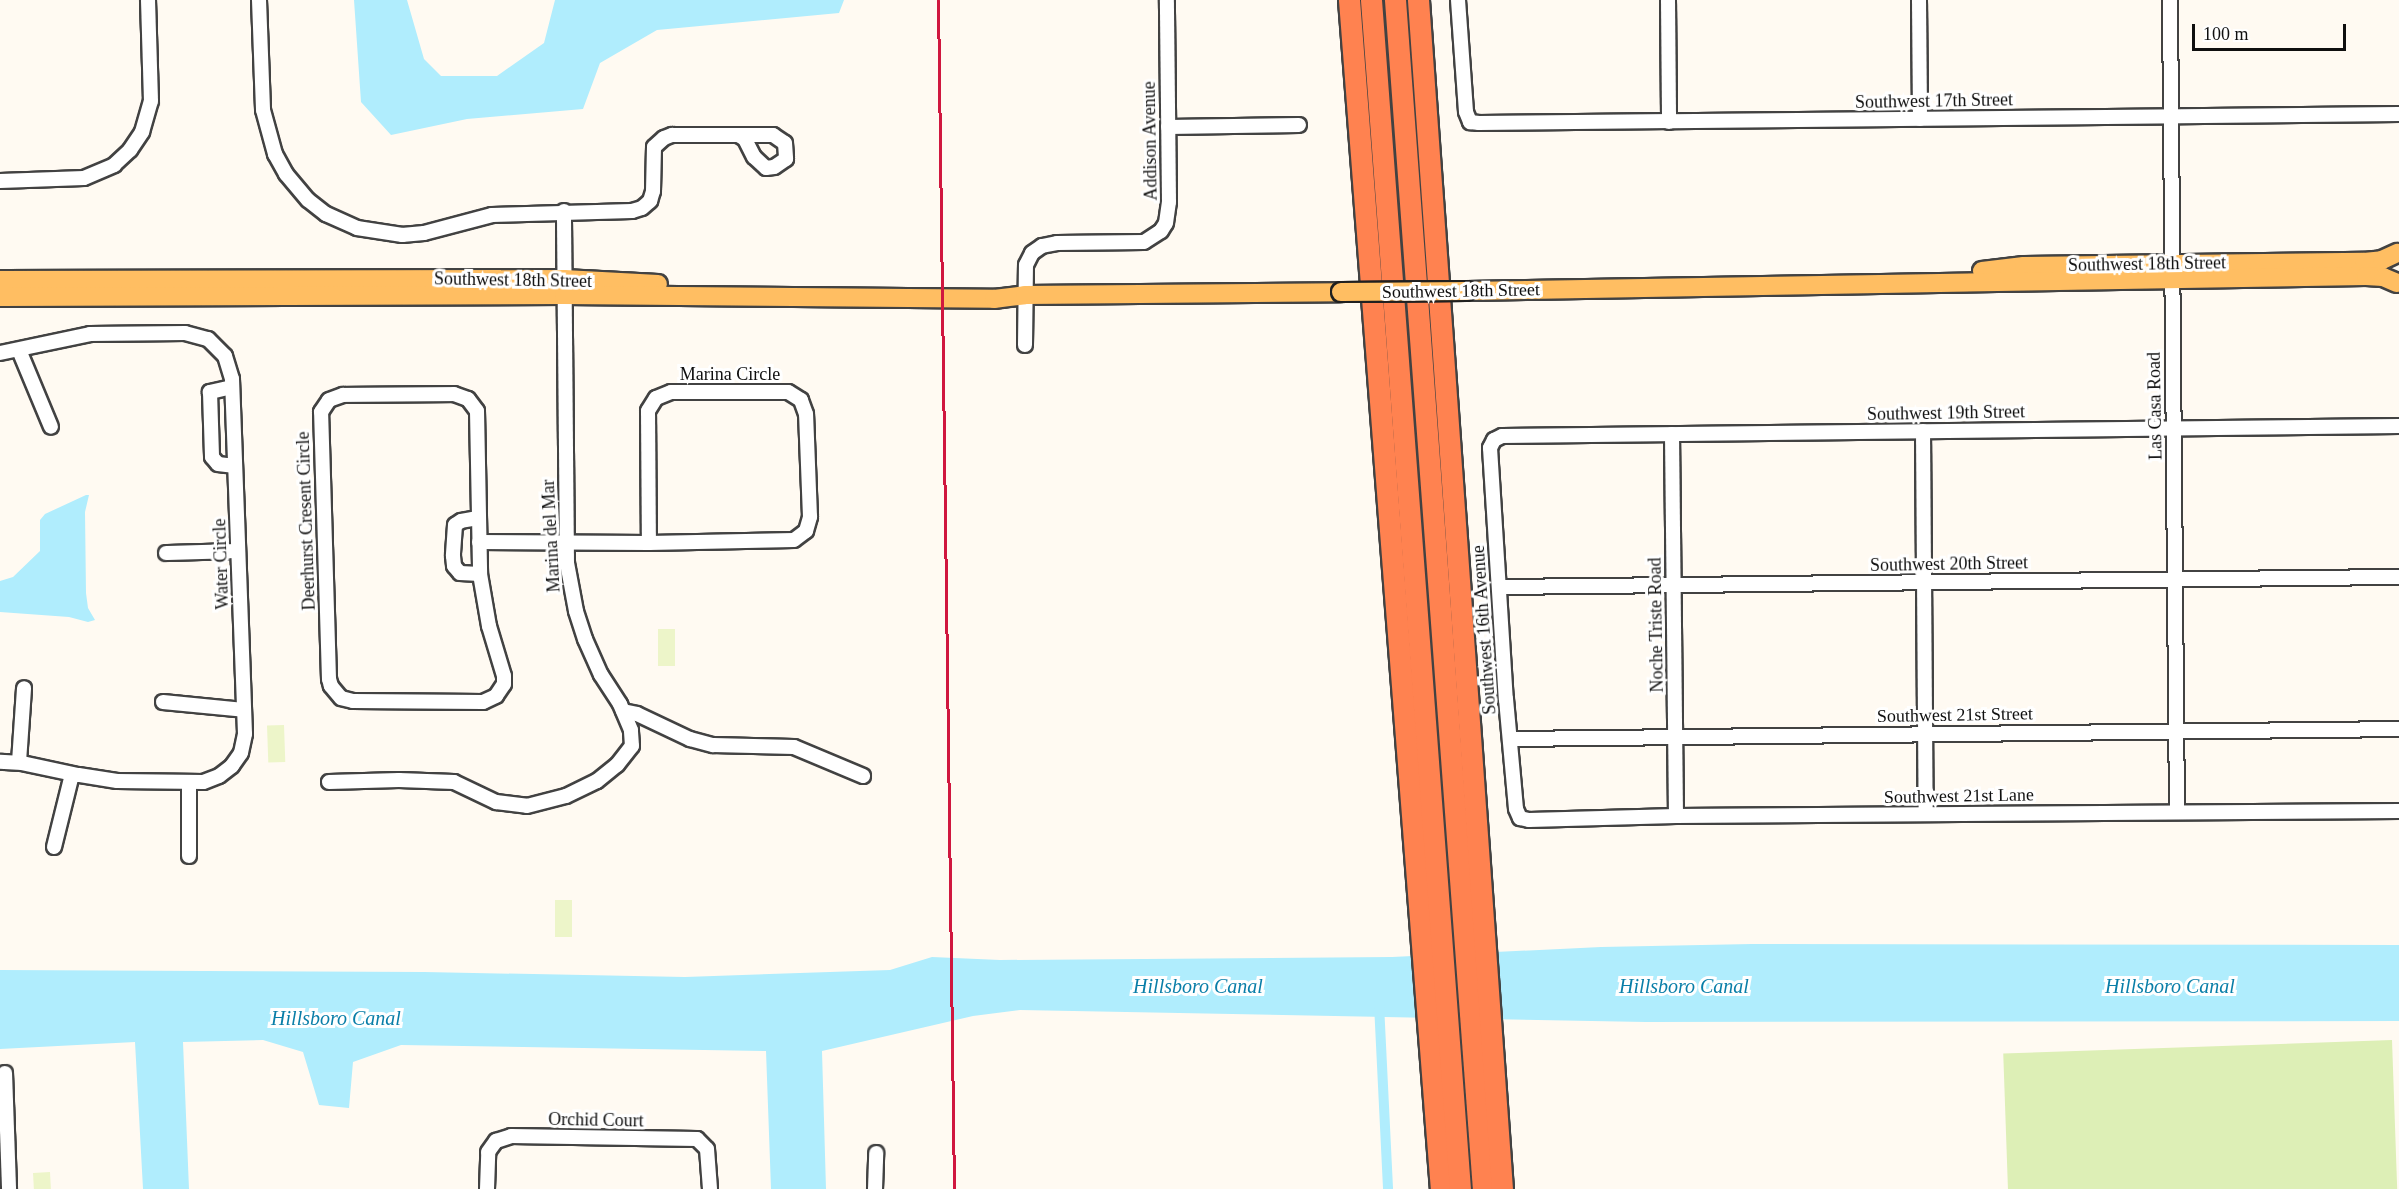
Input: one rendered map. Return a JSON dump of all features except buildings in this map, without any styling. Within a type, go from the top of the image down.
[{"type":"highway","points":[[1349,0],[1433,935]]},
{"type":"highway","points":[[1371,0],[1440,1036],[1460,1189]]},
{"type":"highway","points":[[1395,0],[1416,316],[1476,934]]},
{"type":"highway","points":[[1418,0],[1483,1034],[1502,1189]]},
{"type":"highway","points":[[1483,1034],[1483,1189]]},
{"type":"highway","points":[[1440,1036],[1441,1189]]},
{"type":"main road","name":"Southwest 18th Street","points":[[2349,269],[2382,260],[2398,252]]},
{"type":"main road","points":[[2398,252],[2394,268],[2398,284]]},
{"type":"main road","name":"Southwest 18th Street","points":[[0,280],[991,291],[1025,296],[1812,287],[1897,282],[2024,266],[2171,271],[2349,269],[2383,277],[2398,284]]},
{"type":"main road","name":"Southwest 18th Street","points":[[0,297],[564,287]]},
{"type":"street","points":[[0,181],[84,178],[105,171],[130,150],[142,132],[151,101],[148,0]]},
{"type":"street","points":[[259,0],[263,110],[271,143],[292,183],[326,214],[368,231],[402,235],[424,233],[492,215],[564,211],[632,211],[642,208],[650,201],[653,190],[652,153],[658,142],[672,135],[738,135]]},
{"type":"street","name":"Addison Avenue","points":[[1025,345],[1026,265],[1032,253],[1042,246],[1057,243],[1134,244],[1144,242],[1161,231],[1166,223],[1169,202],[1167,0]]},
{"type":"street","name":"Southwest 17th Street","points":[[1458,0],[1466,112],[1470,122],[2399,114]]},
{"type":"street","points":[[1668,0],[1669,122]]},
{"type":"street","points":[[1919,0],[1920,119]]},
{"type":"street","name":"Las Casa Road","points":[[2170,0],[2177,812]]},
{"type":"street","points":[[1168,127],[1299,125]]},
{"type":"street","points":[[564,211],[564,287]]},
{"type":"street","name":"Marina del Mar","points":[[329,782],[399,780],[454,782],[496,802],[519,806],[535,805],[574,793],[610,771],[632,746],[631,730],[623,711],[592,657],[571,592],[566,541],[564,287]]},
{"type":"street","name":"Water Circle","points":[[0,353],[90,334],[193,334],[215,344],[225,356],[231,371],[232,387],[244,710],[244,742],[237,760],[219,776],[203,782],[117,781],[19,762],[0,762]]},
{"type":"street","points":[[19,350],[51,427]]},
{"type":"street","points":[[232,387],[210,392],[212,457],[218,464],[235,466]]},
{"type":"street","name":"Marina Circle","points":[[671,392],[788,392],[801,400],[806,414],[810,517],[809,525],[800,537],[786,542],[649,543],[648,411],[656,398],[671,392]]},
{"type":"street","name":"Deerhurst Cresent Circle","points":[[454,394],[468,399],[477,411],[478,542],[480,574],[489,626],[504,676],[504,684],[496,696],[483,702],[353,701],[335,693],[329,679],[320,419],[324,405],[336,396],[343,395],[454,394]]},
{"type":"street","name":"Southwest 19th Street","points":[[1494,440],[1503,436],[2399,426]]},
{"type":"street","points":[[1923,431],[1926,814]]},
{"type":"street","name":"Noche Triste Road","points":[[1672,434],[1676,816]]},
{"type":"street","name":"Southwest 16th Avenue","points":[[1494,440],[1490,448],[1510,739],[1515,809],[1520,818]]},
{"type":"street","points":[[478,518],[455,525],[452,536],[454,566],[460,573],[480,574]]},
{"type":"street","points":[[478,542],[649,543]]},
{"type":"street","points":[[166,553],[238,551]]},
{"type":"street","name":"Southwest 20th Street","points":[[1500,587],[2399,578]]},
{"type":"street","points":[[19,762],[24,687]]},
{"type":"street","points":[[163,702],[244,710]]},
{"type":"street","points":[[623,711],[637,714],[690,740],[713,745],[794,747],[863,776]]},
{"type":"street","name":"Southwest 21st Street","points":[[1510,739],[2399,729]]},
{"type":"street","points":[[54,847],[72,774]]},
{"type":"street","points":[[189,782],[189,856]]},
{"type":"street","name":"Southwest 21st Lane","points":[[1520,818],[1529,820],[1676,816],[2399,811]]},
{"type":"street","points":[[5,1073],[9,1189]]},
{"type":"street","name":"Orchid Court","points":[[487,1189],[486,1160],[492,1145],[496,1141],[511,1136],[697,1139],[707,1149],[710,1189]]},
{"type":"street","points":[[875,1189],[876,1152]]},
{"type":"green space","points":[[658,629],[675,629],[675,666],[658,666]]},
{"type":"green space","points":[[284,725],[285,762],[268,763],[267,726]]},
{"type":"green space","points":[[555,900],[572,900],[572,937],[555,937]]},
{"type":"green space","points":[[2392,1040],[2397,1189],[2008,1189],[2003,1054]]},
{"type":"green space","points":[[50,1172],[51,1189],[34,1189],[33,1173]]},
{"type":"water","points":[[354,0],[407,0],[424,59],[441,76],[497,76],[544,43],[555,0],[844,0],[839,13],[657,30],[600,63],[583,109],[467,119],[391,135],[361,102]]},
{"type":"water","points":[[89,495],[85,512],[86,593],[88,608],[95,620],[88,622],[69,617],[0,612],[0,581],[13,577],[40,551],[40,520],[45,514]]},
{"type":"water","name":"Hillsboro Canal","points":[[1752,944],[2399,945],[2399,1021],[1646,1022],[1020,1010],[973,1016],[822,1051],[826,1189],[771,1189],[766,1051],[401,1045],[353,1062],[349,1108],[319,1105],[303,1052],[263,1040],[183,1042],[189,1189],[143,1189],[135,1042],[0,1049],[0,970],[424,972],[685,977],[890,970],[932,957],[1000,960],[1392,957],[1601,947]]},
{"type":"waterway","points":[[1379,1004],[1388,1189]]},
{"type":"railway","points":[[938,0],[954,1189]]}]
